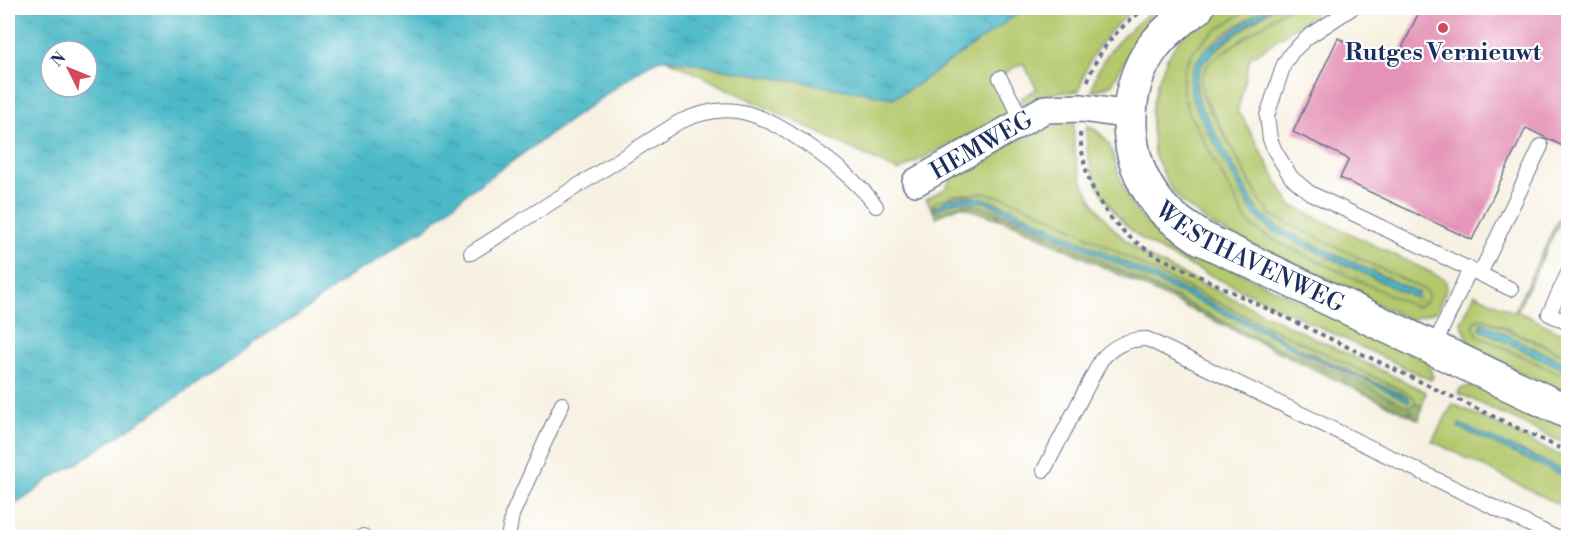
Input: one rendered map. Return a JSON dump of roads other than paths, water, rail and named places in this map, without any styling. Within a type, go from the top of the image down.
[{"type":"street","points":[[1130,115],[1133,91],[1146,58],[1168,30],[1197,8]]},
{"type":"street","name":"HEMWEG","points":[[916,182],[1045,109],[1082,108],[1130,115]]},
{"type":"street","name":"WESTHAVENWEG","points":[[1130,115],[1133,152],[1138,171],[1158,203],[1171,217],[1201,238],[1569,412]]},
{"type":"lane","points":[[1352,8],[1299,44],[1284,64],[1267,116],[1270,139],[1275,152],[1291,177],[1310,193],[1511,289]]},
{"type":"lane","points":[[1000,78],[1023,121]]},
{"type":"lane","points":[[471,253],[679,122],[708,111],[732,111],[756,115],[795,136],[837,167],[869,196],[876,206]]},
{"type":"lane","points":[[1433,348],[1541,146]]},
{"type":"lane","points":[[1569,273],[1549,314],[1569,323]]},
{"type":"lane","points":[[1044,470],[1101,360],[1123,342],[1147,339],[1557,537]]},
{"type":"lane","points":[[508,537],[512,515],[562,404]]},
{"type":"water","points":[[8,8],[1026,8],[894,98],[668,59],[660,59],[649,64],[466,194],[424,230],[416,233],[369,266],[356,271],[300,314],[257,340],[238,356],[76,464],[49,479],[8,509]]},
{"type":"water","points":[[1265,8],[1272,8],[1215,50],[1198,70],[1195,87],[1201,107],[1258,212],[1280,229],[1418,293],[1416,298],[1270,229],[1253,213],[1197,110],[1190,79],[1193,68],[1203,52]]},
{"type":"water","points":[[951,198],[983,198],[1012,209],[1270,331],[1321,359],[1410,399],[1409,402],[986,202],[955,201],[936,209],[934,207]]},
{"type":"water","points":[[1482,323],[1568,365],[1568,371],[1480,329]]},
{"type":"water","points":[[1460,424],[1568,473],[1568,478],[1458,427]]},
{"type":"place","name":"Rutges Vernieuwt","points":[[1443,28]]}]
